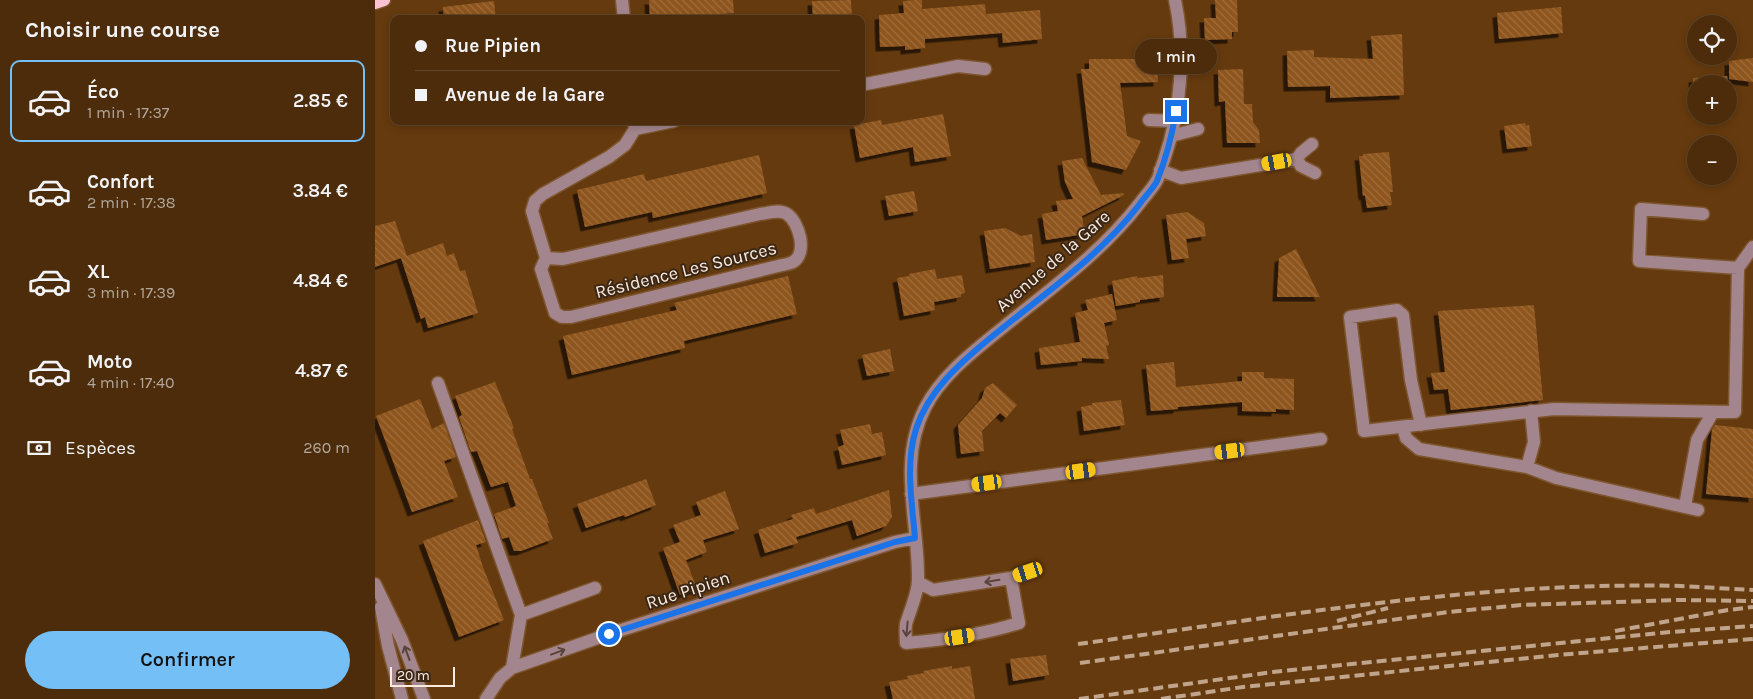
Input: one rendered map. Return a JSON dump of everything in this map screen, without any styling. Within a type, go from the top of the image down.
[{"type":"main road","points":[[375,3],[384,0]]},
{"type":"street","points":[[622,0],[624,15]]},
{"type":"street","name":"Avenue de la Gare","points":[[919,582],[911,494],[911,468],[912,446],[925,408],[936,391],[971,354],[1075,270],[1104,243],[1131,215],[1156,182],[1171,136],[1180,82],[1180,47],[1175,0]]},
{"type":"street","points":[[1155,46],[1180,47]]},
{"type":"street","points":[[865,84],[958,66],[985,69]]},
{"type":"street","points":[[1149,120],[1174,121]]},
{"type":"street","name":"Résidence Les Sources","points":[[546,258],[563,258],[778,211],[786,213],[793,220],[801,243],[799,254],[793,262],[571,317],[562,317],[555,312],[541,269],[546,258],[532,212],[535,202],[543,194],[609,157],[625,145],[635,125]]},
{"type":"street","points":[[1171,136],[1198,129]]},
{"type":"street","points":[[1160,170],[1181,178],[1297,159],[1312,144]]},
{"type":"street","points":[[1297,159],[1301,166],[1315,173]]},
{"type":"street","points":[[1703,214],[1641,209],[1639,261],[1738,268]]},
{"type":"street","points":[[1421,425],[1411,380],[1403,315],[1397,310],[1350,317],[1364,431],[1421,425],[1531,411],[1555,409],[1735,412],[1738,268],[1753,247]]},
{"type":"street","points":[[438,383],[521,616],[512,668]]},
{"type":"street","points":[[1527,467],[1534,442],[1531,411]]},
{"type":"street","points":[[1685,506],[1697,440],[1713,412]]},
{"type":"street","points":[[1403,427],[1406,438],[1419,450],[1527,467],[1556,478],[1698,510]]},
{"type":"street","points":[[911,494],[1321,439]]},
{"type":"street","name":"Rue Pipien","points":[[487,699],[500,678],[512,668],[619,631],[895,542],[915,538]]},
{"type":"street","points":[[1011,578],[1019,623],[991,632],[933,641],[906,642],[906,626],[919,582],[933,590],[1011,578],[1033,571]]},
{"type":"street","points":[[377,588],[402,640],[423,696],[406,699]]},
{"type":"street","points":[[377,588],[388,646],[402,699]]},
{"type":"street","points":[[521,616],[595,588]]},
{"type":"building","points":[[649,0],[733,0],[734,13],[650,15]]},
{"type":"building","points":[[851,0],[852,15],[813,15],[812,1]]},
{"type":"building","points":[[922,0],[922,9],[985,4],[986,14],[1040,10],[1042,39],[1003,43],[1002,33],[925,39],[925,48],[905,50],[905,46],[880,47],[879,15],[904,13],[903,1]]},
{"type":"building","points":[[1215,0],[1237,0],[1238,32],[1232,32],[1232,39],[1205,40],[1204,18],[1216,18]]},
{"type":"building","points":[[494,1],[496,15],[444,15],[443,7]]},
{"type":"building","points":[[1561,7],[1563,33],[1499,39],[1497,13]]},
{"type":"building","points":[[1402,34],[1404,95],[1330,98],[1330,86],[1288,87],[1287,51],[1314,50],[1314,57],[1373,59],[1371,36]]},
{"type":"building","points":[[1753,58],[1753,82],[1737,80],[1737,75],[1729,75],[1729,65],[1737,65],[1737,60]]},
{"type":"building","points":[[1089,59],[1149,59],[1149,62],[1157,62],[1158,82],[1120,83],[1127,136],[1141,141],[1126,170],[1092,162],[1081,69],[1089,69]]},
{"type":"building","points":[[1243,69],[1244,104],[1252,104],[1253,122],[1259,130],[1260,143],[1227,143],[1225,101],[1219,102],[1218,70]]},
{"type":"building","points":[[943,114],[951,156],[915,162],[913,147],[860,158],[854,125],[865,125],[865,123],[881,120],[882,125]]},
{"type":"building","points":[[1525,123],[1526,126],[1529,125],[1532,146],[1507,149],[1504,126]]},
{"type":"building","points":[[1389,152],[1393,192],[1390,192],[1392,205],[1367,208],[1365,195],[1363,196],[1359,156]]},
{"type":"building","points":[[759,155],[767,193],[653,218],[652,212],[585,227],[577,190],[644,174],[646,181]]},
{"type":"building","points":[[1082,158],[1101,195],[1123,193],[1124,195],[1082,216],[1085,234],[1046,240],[1042,214],[1058,211],[1056,201],[1073,199],[1065,182],[1062,161]]},
{"type":"building","points":[[914,191],[918,211],[889,216],[885,196]]},
{"type":"building","points":[[1187,212],[1204,223],[1206,236],[1186,239],[1189,258],[1172,260],[1166,215]]},
{"type":"building","points":[[395,221],[407,256],[375,267],[375,226]]},
{"type":"building","points":[[1005,228],[1021,236],[1032,234],[1035,262],[990,269],[984,231]]},
{"type":"building","points":[[443,243],[447,256],[454,253],[460,271],[465,270],[478,313],[428,328],[425,317],[421,319],[401,258]]},
{"type":"building","points":[[1296,249],[1320,297],[1277,297],[1279,258]]},
{"type":"building","points":[[935,269],[937,279],[962,275],[965,293],[961,294],[961,297],[934,302],[935,310],[904,316],[897,278]]},
{"type":"building","points":[[1163,275],[1164,297],[1116,306],[1112,281],[1137,276],[1138,278]]},
{"type":"building","points":[[788,276],[797,314],[684,341],[685,348],[572,375],[563,336],[677,310],[674,303]]},
{"type":"building","points":[[1112,294],[1117,320],[1104,323],[1109,345],[1106,346],[1109,359],[1082,358],[1082,361],[1041,365],[1039,348],[1080,342],[1075,313],[1088,310],[1085,300]]},
{"type":"building","points":[[1534,305],[1543,400],[1451,410],[1448,389],[1434,390],[1431,373],[1445,372],[1438,311]]},
{"type":"building","points":[[890,349],[894,371],[867,376],[862,355]]},
{"type":"building","points":[[1174,362],[1176,387],[1242,381],[1242,372],[1264,372],[1264,378],[1294,379],[1294,410],[1276,409],[1276,412],[1242,411],[1242,402],[1151,411],[1146,365]]},
{"type":"building","points":[[495,382],[514,428],[512,429],[530,479],[532,479],[549,523],[547,523],[553,539],[521,551],[514,551],[509,537],[502,539],[494,514],[516,506],[508,482],[491,487],[477,451],[471,452],[459,417],[462,415],[455,396]]},
{"type":"building","points":[[993,383],[1017,405],[1006,418],[1000,413],[982,431],[984,451],[961,454],[958,425],[982,398],[985,388]]},
{"type":"building","points":[[420,399],[432,429],[444,423],[456,457],[444,461],[458,497],[412,512],[376,416]]},
{"type":"building","points":[[1121,400],[1125,425],[1084,431],[1081,407],[1092,405],[1092,403]]},
{"type":"building","points":[[870,424],[872,434],[882,432],[886,455],[842,465],[838,447],[844,445],[840,430]]},
{"type":"building","points":[[1715,425],[1753,429],[1753,498],[1706,494],[1712,430]]},
{"type":"building","points":[[646,479],[656,505],[625,517],[624,515],[586,528],[577,504]]},
{"type":"building","points":[[889,490],[892,517],[886,526],[857,536],[852,520],[796,537],[798,543],[765,553],[758,530],[793,519],[791,515],[814,508],[816,514]]},
{"type":"building","points":[[725,491],[739,529],[703,540],[707,552],[686,560],[697,589],[680,595],[663,548],[680,542],[673,525],[701,515],[696,502]]},
{"type":"building","points":[[478,520],[486,542],[476,545],[504,620],[459,637],[423,541]]},
{"type":"building","points":[[1046,655],[1049,675],[1013,681],[1010,659]]},
{"type":"building","points":[[952,666],[952,669],[970,666],[975,699],[893,699],[889,682],[908,679],[907,676],[924,673],[923,671]]},
{"type":"railway","points":[[1078,644],[1303,612],[1454,595],[1605,586],[1681,586],[1753,590]]},
{"type":"railway","points":[[1080,663],[1449,612],[1521,605],[1679,600],[1753,601]]},
{"type":"railway","points":[[1615,631],[1753,607]]},
{"type":"railway","points":[[1337,621],[1388,608]]},
{"type":"railway","points":[[1079,699],[1273,672],[1670,632],[1753,626]]},
{"type":"railway","points":[[1161,699],[1243,687],[1558,655],[1753,639]]},
{"type":"route","points":[[609,634],[895,542],[915,538],[911,494],[912,446],[925,408],[936,391],[966,359],[1075,270],[1131,215],[1156,182],[1173,130],[1176,111]]}]
